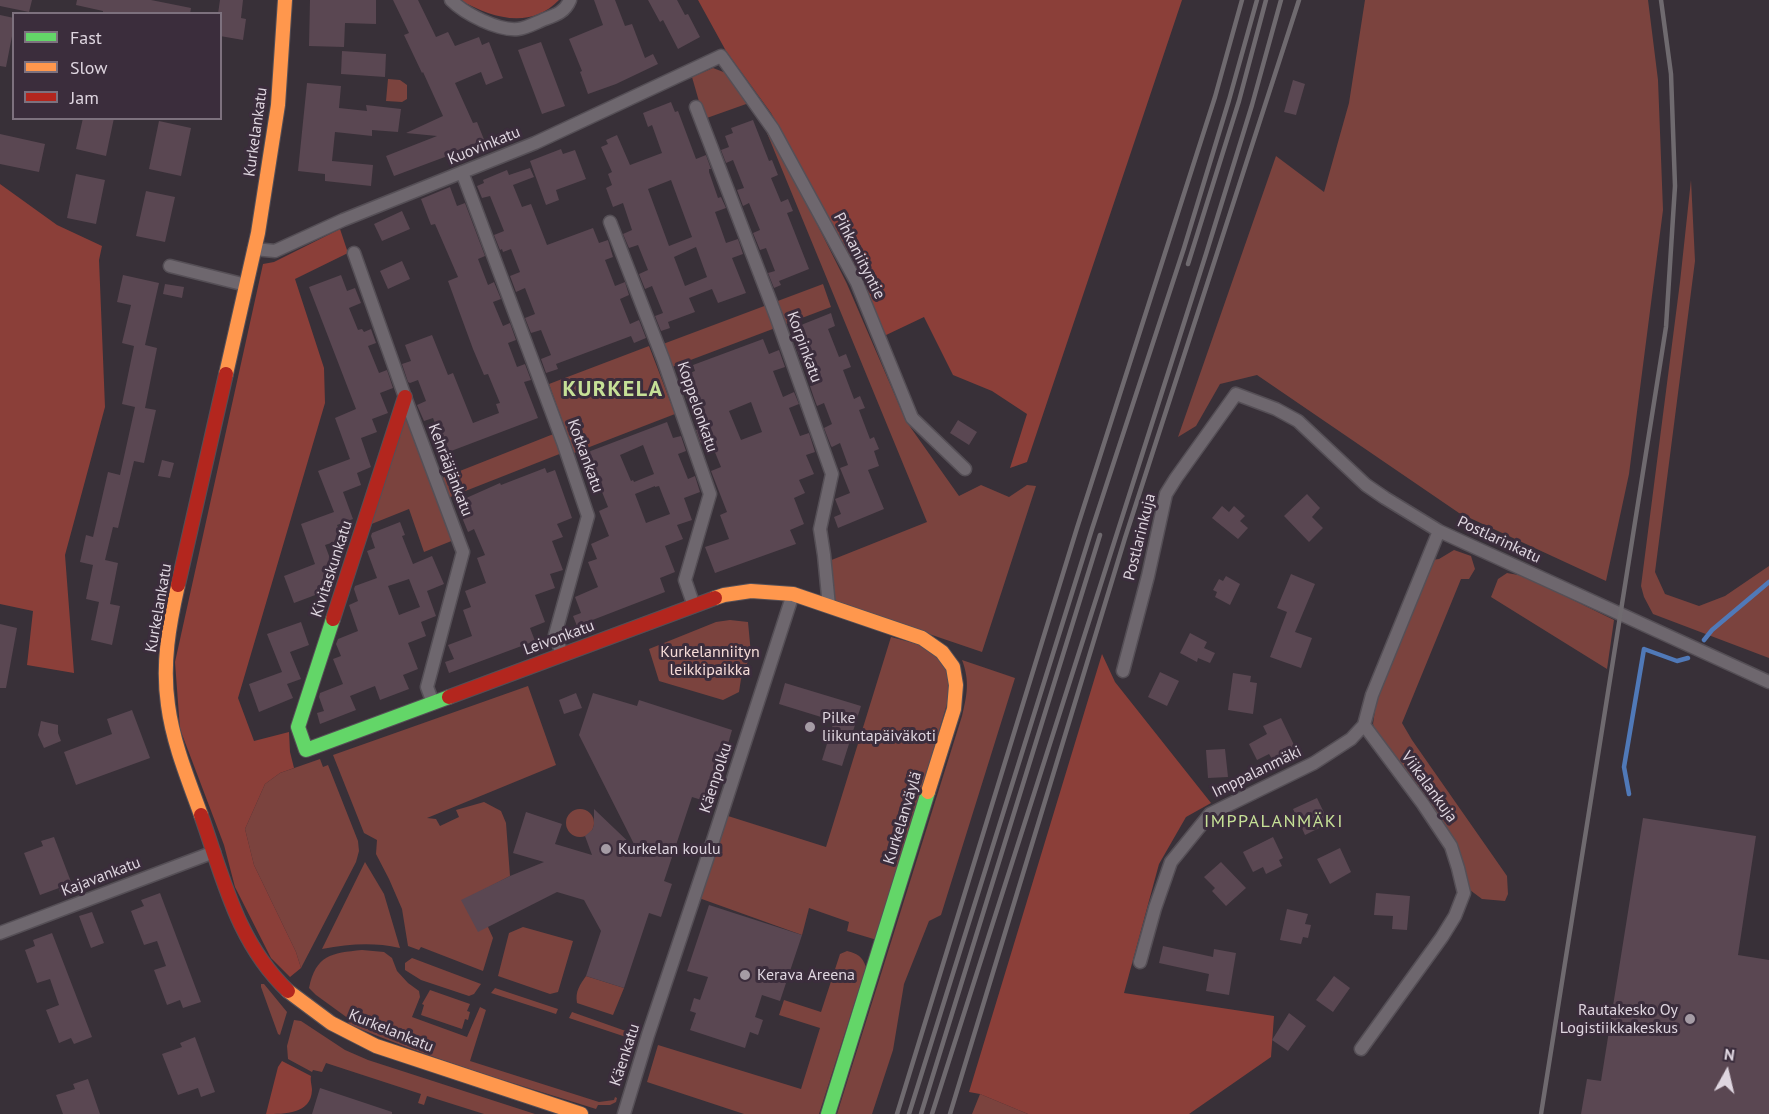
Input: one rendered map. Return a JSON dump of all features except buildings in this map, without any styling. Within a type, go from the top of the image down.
[{"type":"street","name":"Kurkelankatu","points":[[285,0],[278,105],[254,249],[170,620],[166,671],[168,708],[182,763],[226,889],[252,947],[267,969],[298,999],[344,1032],[376,1046],[581,1114]]},
{"type":"street","points":[[451,0],[460,9],[493,25],[519,29],[560,14],[570,0]]},
{"type":"street","name":"Kuovinkatu","points":[[254,249],[275,251],[343,220],[535,144],[721,56]]},
{"type":"street","name":"Pihkaniityntie","points":[[721,56],[773,129],[856,283],[912,418],[965,468]]},
{"type":"street","name":"Korpinkatu","points":[[696,107],[776,316],[832,474],[820,529],[829,606]]},
{"type":"street","name":"Kotkankatu","points":[[462,172],[564,445],[588,516],[555,635],[562,654]]},
{"type":"street","name":"Koppelonkatu","points":[[610,222],[663,359],[710,494],[686,580],[694,606]]},
{"type":"street","name":"Kehrääjänkatu","points":[[354,253],[463,552],[427,687],[433,703]]},
{"type":"street","points":[[170,266],[246,285]]},
{"type":"street","name":"Postlarinkatu","points":[[1236,394],[1276,409],[1298,421],[1366,484],[1439,531],[1769,682]]},
{"type":"street","name":"Postlarinkuja","points":[[1123,671],[1148,576],[1166,494],[1236,394]]},
{"type":"street","name":"Kivitaskunkatu","points":[[306,750],[298,727],[405,397]]},
{"type":"street","points":[[1364,725],[1372,695],[1439,531]]},
{"type":"street","name":"Leivonkatu","points":[[306,750],[724,595],[751,591],[794,594],[829,606]]},
{"type":"street","name":"Käenpolku","points":[[658,1007],[794,594]]},
{"type":"street","name":"Kurkelanväylä","points":[[828,1114],[954,709],[957,687],[954,668],[940,649],[922,638],[829,606]]},
{"type":"street","name":"Imppalanmäki","points":[[1140,962],[1171,862],[1209,814],[1314,763],[1352,739],[1364,725]]},
{"type":"street","name":"Viikalankuja","points":[[1361,1049],[1442,937],[1455,916],[1464,893],[1451,846],[1364,725]]},
{"type":"street","name":"Kajavankatu","points":[[0,933],[214,852]]},
{"type":"street","name":"Käenkatu","points":[[624,1114],[658,1007]]},
{"type":"green space","points":[[1365,0],[1648,0],[1658,80],[1663,210],[1629,474],[1606,581],[1459,513],[1257,375],[1220,384],[1196,426],[1178,437],[1276,156],[1324,192],[1349,103]]},
{"type":"green space","points":[[713,68],[726,73],[749,103],[704,119],[692,77]]},
{"type":"green space","points":[[388,79],[400,80],[407,85],[407,99],[402,102],[386,101]]},
{"type":"green space","points":[[760,116],[770,130],[847,284],[906,421],[959,496],[981,485],[1009,497],[1027,485],[1036,486],[982,652],[835,602],[829,561],[927,522]]},
{"type":"green space","points":[[1691,180],[1695,261],[1655,572],[1665,594],[1699,606],[1725,596],[1769,566],[1769,658],[1653,614],[1641,586]]},
{"type":"green space","points":[[823,284],[831,307],[672,367],[663,344]]},
{"type":"green space","points":[[649,346],[675,414],[574,453],[549,384]]},
{"type":"green space","points":[[405,415],[432,482],[556,433],[562,453],[440,501],[454,540],[424,552],[409,509],[369,525]]},
{"type":"green space","points":[[1454,550],[1471,556],[1475,569],[1469,579],[1461,579],[1402,723],[1507,876],[1508,894],[1505,901],[1482,899],[1470,890],[1454,843],[1379,741],[1373,724],[1376,703],[1432,560],[1439,559]]},
{"type":"green space","points":[[1507,573],[1524,576],[1614,620],[1607,669],[1491,597],[1498,579]]},
{"type":"green space","name":"Kurkelanniityn leikkipaikka","points":[[730,620],[748,622],[751,654],[741,679],[739,692],[723,700],[659,681],[649,649],[716,622]]},
{"type":"green space","points":[[891,637],[929,647],[946,665],[952,687],[877,940],[847,931],[849,922],[809,908],[802,935],[699,898],[728,816],[826,847]]},
{"type":"green space","points":[[962,660],[1015,678],[941,915],[929,921],[904,984],[893,1050],[872,1114],[837,1114],[962,716],[967,688]]},
{"type":"green space","points":[[528,686],[556,765],[427,818],[436,819],[440,826],[459,817],[456,810],[484,802],[501,811],[506,823],[510,876],[462,901],[488,927],[493,938],[483,971],[421,947],[419,950],[408,946],[402,909],[376,854],[377,840],[364,833],[333,755]]},
{"type":"green space","points":[[320,759],[323,767],[328,765],[358,841],[359,851],[356,862],[301,968],[296,952],[254,865],[245,829],[265,784],[280,773]]},
{"type":"green space","points":[[580,809],[590,813],[594,823],[590,833],[580,837],[570,833],[566,823],[570,813]]},
{"type":"green space","points":[[365,862],[384,894],[400,948],[361,944],[322,949]]},
{"type":"green space","points":[[523,927],[573,941],[558,992],[550,994],[498,976],[509,933]]},
{"type":"green space","points":[[362,950],[384,952],[392,958],[397,971],[419,991],[420,997],[412,1017],[467,1037],[480,1007],[486,1010],[470,1061],[599,1102],[614,1100],[615,1097],[616,1102],[610,1105],[598,1105],[596,1109],[440,1059],[348,1024],[349,1019],[309,988],[316,969],[326,958]]},
{"type":"green space","points":[[847,951],[859,956],[866,967],[819,1114],[744,1114],[647,1082],[658,1045],[801,1089],[820,1028],[779,1015],[784,1000],[821,1012],[840,954]]},
{"type":"green space","points":[[412,958],[481,984],[474,994],[469,996],[421,980],[405,970],[405,963]]},
{"type":"green space","points":[[586,976],[624,988],[613,1015],[577,1003],[577,992]]},
{"type":"green space","points":[[261,984],[264,984],[287,1012],[280,1035],[278,1034]]},
{"type":"green space","points":[[495,988],[558,1009],[556,1014],[491,993]]},
{"type":"green space","points":[[430,990],[470,1004],[467,1011],[470,1012],[468,1020],[465,1019],[462,1029],[421,1015],[424,1005],[422,1004]]},
{"type":"green space","points":[[572,1012],[637,1035],[635,1040],[569,1018]]},
{"type":"green space","points":[[294,1020],[301,1021],[345,1050],[368,1060],[535,1114],[484,1114],[427,1096],[424,1105],[418,1103],[421,1094],[326,1063],[322,1072],[313,1070],[312,1072],[288,1059],[287,1046]]},
{"type":"green space","points":[[980,1094],[1028,1114],[972,1114]]},
{"type":"shaded area","points":[[460,0],[559,0],[536,15],[511,18],[485,12]]},
{"type":"shaded area","points":[[698,0],[1182,0],[1027,462],[1010,468],[1027,414],[992,391],[953,375],[924,317],[884,336],[861,278],[771,113],[726,51]]},
{"type":"shaded area","points":[[0,184],[57,225],[102,246],[99,260],[105,407],[65,555],[74,673],[27,665],[33,611],[0,604]]},
{"type":"shaded area","points":[[340,229],[348,253],[295,279],[324,368],[325,403],[238,698],[254,741],[289,732],[294,768],[280,773],[265,784],[245,829],[254,865],[296,952],[301,968],[290,977],[271,958],[235,887],[224,845],[180,729],[175,662],[263,264],[274,262]]},
{"type":"shaded area","points":[[1102,654],[1115,682],[1211,803],[1186,817],[1159,864],[1124,993],[1274,1016],[1271,1057],[1189,1114],[1028,1114],[980,1094],[969,1092]]},
{"type":"shaded area","points":[[282,1061],[311,1076],[311,1098],[307,1104],[296,1111],[266,1114],[278,1067]]},
{"type":"waterway","points":[[1704,640],[1712,630],[1769,582]]},
{"type":"waterway","points":[[1629,794],[1624,767],[1644,649],[1677,661],[1688,658]]},
{"type":"railway","points":[[897,1114],[1077,528],[1215,97],[1242,0]]},
{"type":"railway","points":[[909,1114],[1092,529],[1184,248],[1257,0]]},
{"type":"railway","points":[[1188,264],[1239,101],[1266,0]]},
{"type":"railway","points":[[932,1114],[1206,254],[1252,105],[1281,0]]},
{"type":"railway","points":[[950,1114],[1125,538],[1299,0]]},
{"type":"railway","points":[[1541,1114],[1666,327],[1675,186],[1671,74],[1661,0]]},
{"type":"railway","points":[[921,1114],[1100,535]]},
{"type":"traffic: fast","points":[[333,619],[298,727],[306,750],[449,697]]},
{"type":"traffic: fast","points":[[828,1114],[928,792]]},
{"type":"traffic: slow","points":[[226,374],[258,233],[278,105],[285,0]]},
{"type":"traffic: slow","points":[[178,585],[167,645],[166,690],[177,747],[201,815]]},
{"type":"traffic: slow","points":[[715,598],[751,591],[793,594],[922,638],[942,652],[953,667],[956,685],[954,709],[928,792]]},
{"type":"traffic: slow","points":[[288,991],[331,1023],[376,1046],[581,1114]]},
{"type":"traffic: jam","points":[[178,585],[226,374]]},
{"type":"traffic: jam","points":[[333,619],[405,397]]},
{"type":"traffic: jam","points":[[449,697],[715,598]]},
{"type":"traffic: jam","points":[[201,815],[225,886],[244,931],[256,952],[288,991]]},
{"type":"place","name":"Pilke liikuntapäiväkoti","points":[[810,727]]},
{"type":"place","name":"Kurkelan koulu","points":[[606,849]]},
{"type":"place","name":"Kerava Areena","points":[[745,975]]},
{"type":"place","name":"Rautakesko Oy Logistiikkakeskus","points":[[1690,1019]]},
{"type":"district","name":"KURKELA","points":[[613,390]]},
{"type":"district","name":"IMPPALANMÄKI","points":[[1274,822]]}]
